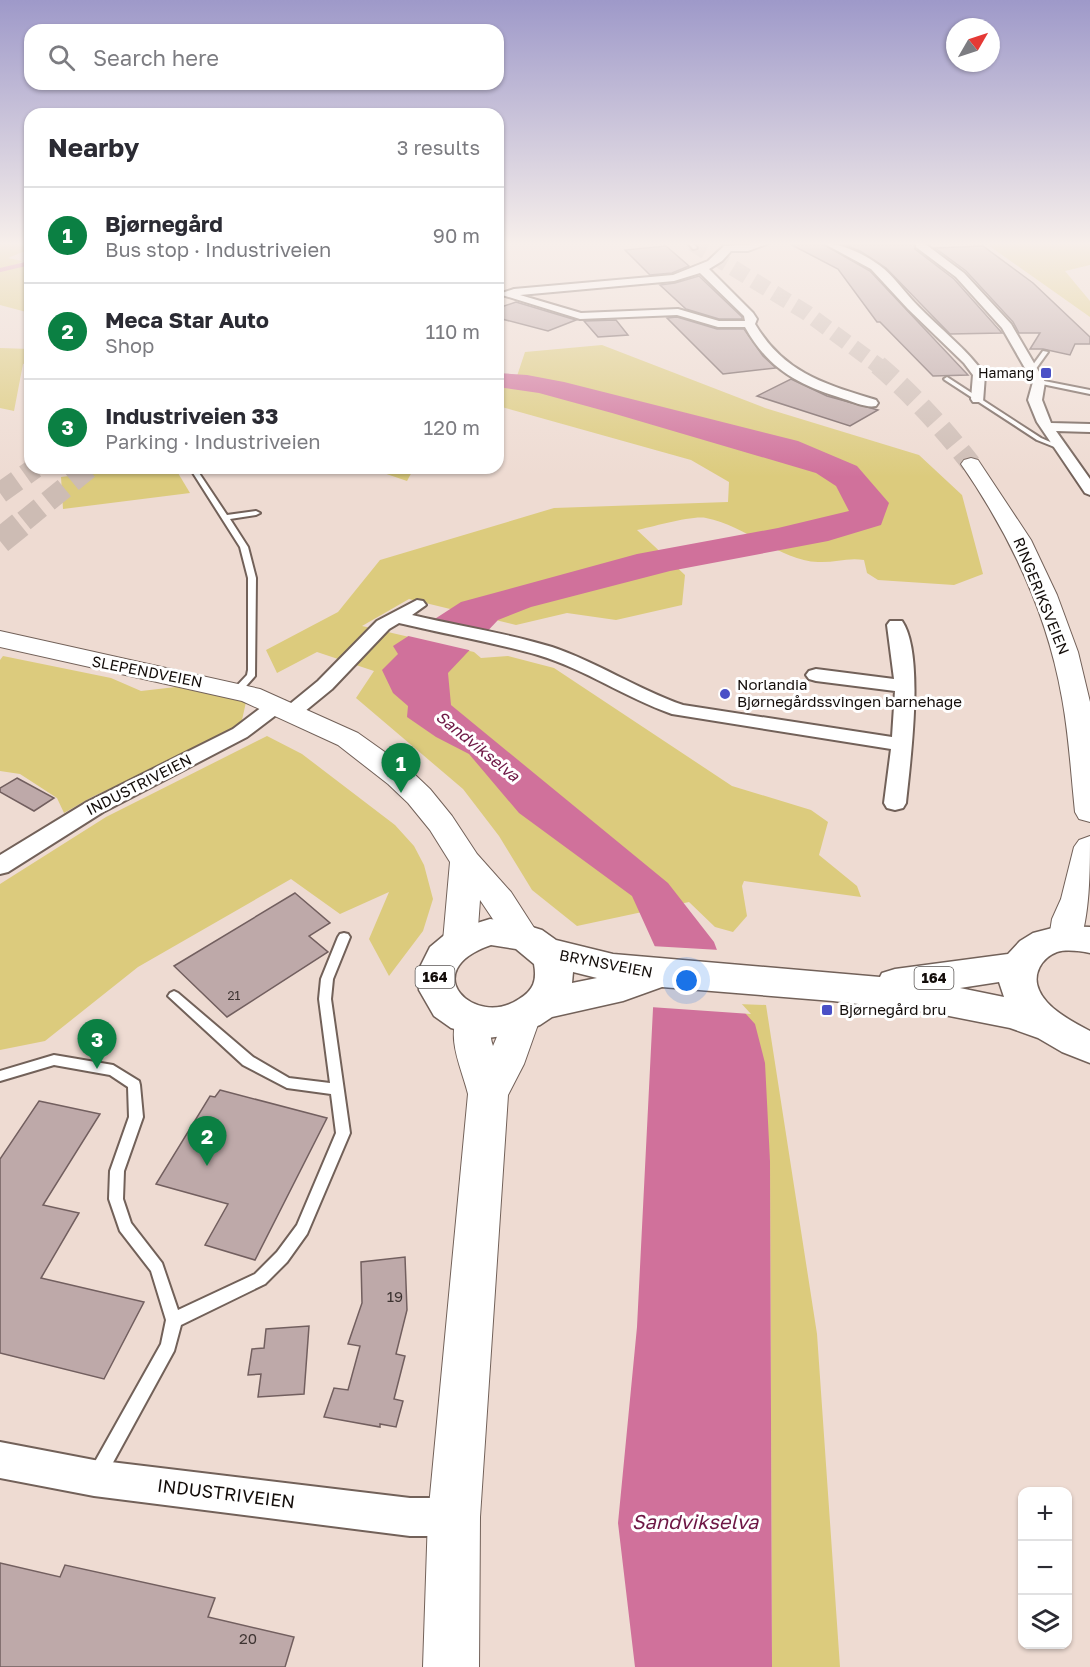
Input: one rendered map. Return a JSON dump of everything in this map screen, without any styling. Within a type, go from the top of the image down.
[{"type":"main road","name":"RINGERIKSVEIEN","points":[[971,464],[1009,517],[1039,585],[1065,653],[1080,722],[1090,812]]},
{"type":"main road","name":"SLEPENDVEIEN","points":[[0,639],[236,692],[285,708]]},
{"type":"main road","points":[[285,708],[348,740],[399,777],[441,823],[466,862],[533,943],[551,959],[555,978],[553,987],[533,1010],[488,1094]]},
{"type":"main road","points":[[1019,966],[1025,956],[1039,945],[1078,939],[1069,919],[1078,899],[1090,847]]},
{"type":"main road","points":[[460,941],[466,862]]},
{"type":"main road","name":"164","points":[[533,943],[490,932],[460,941],[440,960],[435,971],[438,995],[458,1014],[473,1020],[499,1022],[533,1010]]},
{"type":"main road","name":"BRYNSVEIEN","points":[[533,943],[579,978],[623,987],[660,973],[838,987]]},
{"type":"main road","name":"164","points":[[838,987],[1019,966],[1018,977],[1025,1002],[1077,1043]]},
{"type":"main road","name":"BRYNSVEIEN","points":[[533,1010],[579,978]]},
{"type":"main road","name":"164","points":[[838,987],[1000,1011],[1077,1043]]},
{"type":"main road","points":[[451,1667],[454,1517],[488,1094],[471,1037],[473,1020]]},
{"type":"street","points":[[707,321],[718,324],[749,324]]},
{"type":"street","points":[[927,321],[968,360],[980,375],[978,399]]},
{"type":"street","points":[[1002,321],[1036,375],[1035,398],[1048,427],[1059,447],[1090,490]]},
{"type":"street","points":[[749,324],[764,349],[799,378],[812,385],[871,403]]},
{"type":"street","points":[[1048,427],[1090,428]]},
{"type":"street","name":"INDUSTRIVEIEN","points":[[0,866],[94,807],[240,733],[325,685],[377,631],[408,614],[556,655],[647,699],[679,710],[902,745]]},
{"type":"street","points":[[895,803],[902,745],[905,686],[903,655],[896,625]]},
{"type":"street","points":[[816,675],[905,686]]},
{"type":"street","name":"INDUSTRIVEIEN","points":[[0,1460],[94,1478],[410,1516],[454,1517]]},
{"type":"lane","points":[[1045,352],[1036,375],[1090,392]]},
{"type":"lane","points":[[947,379],[1039,439],[1059,447]]},
{"type":"lane","points":[[197,474],[244,548],[252,578],[252,670],[251,676],[236,692]]},
{"type":"lane","points":[[225,518],[256,513]]},
{"type":"lane","points":[[174,1320],[260,1279],[282,1257],[302,1229],[343,1133],[325,999],[327,978],[344,937]]},
{"type":"lane","points":[[174,996],[248,1061],[287,1083],[337,1089]]},
{"type":"lane","points":[[0,1076],[54,1060],[113,1070],[134,1085],[136,1117],[117,1171],[116,1199],[125,1226],[157,1268],[174,1320],[168,1346],[94,1478]]},
{"type":"shaded area","points":[[602,345],[765,408],[919,455],[962,495],[983,574],[954,585],[878,580],[867,573],[864,560],[818,562],[804,560],[720,522],[706,518],[692,518],[637,530],[685,575],[682,605],[616,620],[567,613],[516,625],[409,599],[362,626],[474,652],[481,658],[508,656],[554,668],[732,786],[811,810],[828,822],[819,855],[857,886],[861,897],[744,881],[742,886],[747,916],[733,932],[715,927],[689,902],[577,926],[532,890],[499,836],[463,789],[356,698],[374,671],[317,652],[277,673],[266,650],[338,612],[380,560],[554,508],[728,502],[729,482],[691,460],[504,408],[504,387],[513,388],[525,352]]},
{"type":"shaded area","points":[[0,348],[24,349],[24,364],[14,411],[0,408]]},
{"type":"shaded area","points":[[84,474],[179,474],[190,493],[63,509],[61,477]]},
{"type":"shaded area","points":[[387,474],[411,474],[407,481]]},
{"type":"shaded area","points":[[3,656],[111,678],[141,691],[176,687],[246,702],[242,720],[228,734],[92,797],[64,813],[57,798],[20,774],[0,771],[0,660]]},
{"type":"shaded area","points":[[267,736],[302,754],[395,825],[414,846],[424,865],[433,899],[423,931],[389,976],[369,939],[389,892],[340,914],[291,879],[138,967],[45,1041],[0,1050],[0,884],[106,817]]},
{"type":"shaded area","points":[[737,1004],[766,1005],[817,1334],[840,1667],[772,1667],[770,1161]]},
{"type":"water","name":"Sandvikselva","points":[[504,373],[564,382],[798,441],[857,466],[889,503],[881,525],[828,541],[670,571],[531,607],[498,620],[448,673],[451,705],[668,883],[714,942],[737,1004],[755,1024],[765,1063],[770,1161],[772,1667],[635,1667],[618,1523],[637,1327],[656,949],[632,896],[519,813],[469,754],[436,737],[407,717],[408,706],[393,693],[382,670],[398,654],[393,646],[461,602],[637,554],[778,528],[849,511],[836,486],[816,473],[539,393],[504,388]]},
{"type":"pier","points":[[428,620],[490,633],[473,651],[404,635]]},
{"type":"pier","points":[[651,946],[720,950],[740,1002],[751,1014],[650,1007]]},
{"type":"building","points":[[509,321],[574,321],[548,331]]},
{"type":"building","points":[[584,321],[617,321],[628,335],[598,337]]},
{"type":"building","points":[[670,321],[690,321],[717,329],[744,329],[763,356],[776,368],[723,374]]},
{"type":"building","points":[[917,321],[968,375],[933,376],[880,322],[877,322]]},
{"type":"building","points":[[937,321],[991,321],[1002,333],[950,334]]},
{"type":"building","points":[[1073,321],[1090,337],[1090,344],[1075,344],[1070,355],[1043,349],[1030,349],[1040,333],[1019,333],[1013,322]]},
{"type":"building","points":[[791,379],[827,396],[878,410],[850,426],[757,396]]},
{"type":"building","points":[[17,778],[54,798],[34,811],[0,792],[0,788]]},
{"type":"building","points":[[295,893],[330,923],[309,936],[328,952],[227,1017],[174,966]]},
{"type":"building","points":[[220,1090],[327,1118],[255,1260],[205,1245],[228,1204],[156,1184],[210,1096],[215,1097]]},
{"type":"building","points":[[39,1101],[100,1114],[43,1205],[79,1213],[41,1278],[144,1302],[104,1379],[0,1353],[0,1159]]},
{"type":"building","points":[[405,1257],[407,1310],[396,1354],[405,1356],[394,1399],[403,1401],[396,1427],[380,1424],[380,1427],[324,1417],[334,1388],[348,1390],[360,1346],[348,1344],[362,1303],[361,1262]]},
{"type":"building","points":[[309,1326],[304,1394],[258,1397],[261,1374],[248,1375],[252,1349],[264,1348],[266,1329]]},
{"type":"building","points":[[0,1563],[60,1577],[65,1565],[215,1598],[208,1617],[294,1637],[285,1667],[0,1667]]},
{"type":"tunnel","points":[[818,321],[880,367]]},
{"type":"tunnel","points":[[878,365],[927,412],[971,464]]},
{"type":"tunnel","points":[[0,493],[27,474]]},
{"type":"tunnel","points":[[24,521],[82,474]]},
{"type":"tunnel","points":[[0,541],[26,520]]},
{"type":"place","name":"Hamang","points":[[1046,373]]},
{"type":"place","name":"Norlandia Bjørnegårdssvingen barnehage","points":[[725,694]]},
{"type":"place","name":"Bjørnegård","points":[[401,793]]},
{"type":"place","name":"Bjørnegård bru","points":[[827,1010]]},
{"type":"place","name":"Industriveien 33","points":[[97,1069]]},
{"type":"place","name":"Meca Star Auto","points":[[207,1166]]}]
